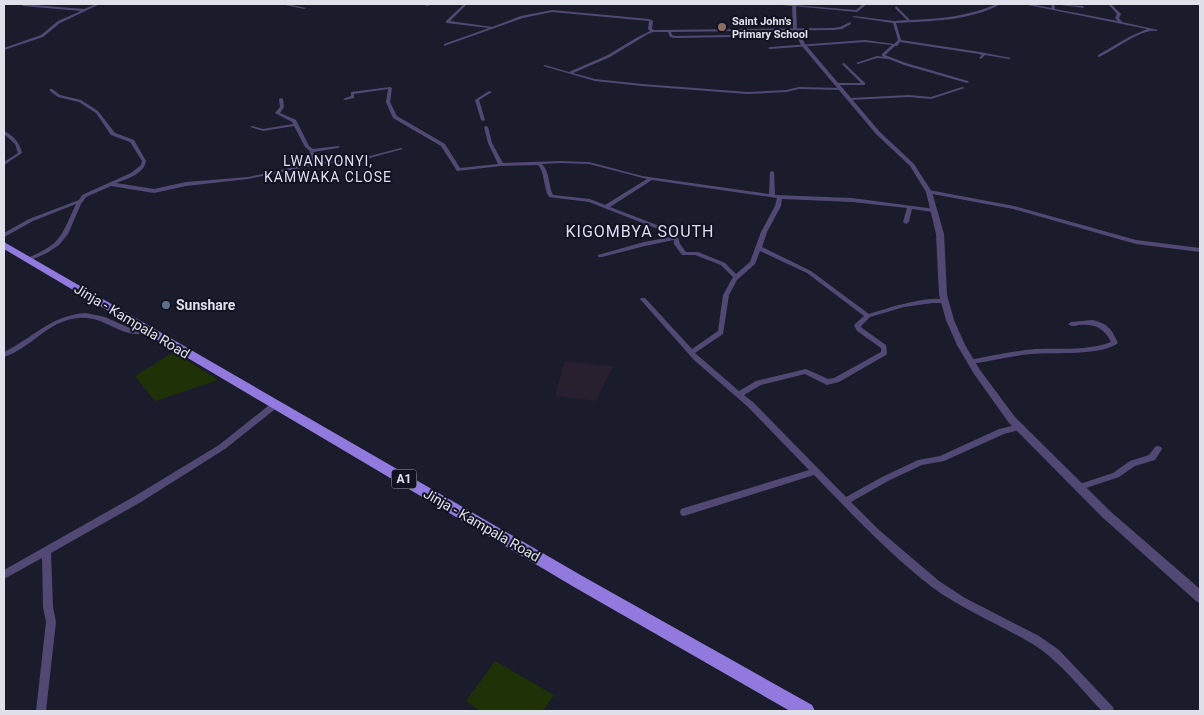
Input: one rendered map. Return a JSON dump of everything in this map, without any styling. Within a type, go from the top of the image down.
[{"type":"highway","name":"Jinja - Kampala Road","points":[[4,245],[579,582],[806,711]]},
{"type":"street","points":[[4,49],[42,36],[59,22],[98,4]]},
{"type":"street","points":[[284,4],[304,8]]},
{"type":"street","points":[[465,4],[447,22],[493,27]]},
{"type":"street","points":[[773,4],[857,11]]},
{"type":"street","points":[[571,72],[582,65],[615,53],[633,40],[652,30],[841,28],[851,24],[857,11],[865,4]]},
{"type":"street","points":[[854,18],[894,22],[909,21],[976,14],[999,4]]},
{"type":"street","points":[[1025,4],[1156,30]]},
{"type":"street","points":[[1052,9],[1054,4],[1082,7]]},
{"type":"street","points":[[1111,4],[1119,14],[1117,18],[1121,23]]},
{"type":"street","points":[[24,5],[85,10]]},
{"type":"street","points":[[794,5],[795,28],[804,46],[840,86],[878,133],[919,173],[929,192],[940,234],[940,260],[945,301],[950,320],[970,362],[1012,420],[1106,514],[1200,596]]},
{"type":"street","points":[[896,7],[909,21]]},
{"type":"street","points":[[445,45],[522,17],[552,10],[651,21],[650,29],[652,30]]},
{"type":"street","points":[[888,58],[883,54],[899,41],[898,28],[894,22]]},
{"type":"street","points":[[1100,56],[1130,38],[1151,29]]},
{"type":"street","points":[[669,31],[671,36],[675,37],[730,36]]},
{"type":"street","points":[[770,48],[865,41],[896,45]]},
{"type":"street","points":[[899,41],[982,56],[1009,58]]},
{"type":"street","points":[[858,63],[877,57],[888,58],[967,82]]},
{"type":"street","points":[[545,66],[598,81],[747,93],[864,84],[844,64]]},
{"type":"street","points":[[345,99],[353,97],[352,93],[390,88],[388,102],[395,117],[443,145],[457,169],[462,171],[500,165],[568,162],[599,165],[628,174],[772,196],[852,200],[933,210]]},
{"type":"street","points":[[850,99],[909,96],[934,98],[963,88]]},
{"type":"street","points":[[29,259],[56,247],[69,227],[84,196],[133,174],[143,166],[144,160],[132,141],[113,134],[100,114],[80,101],[59,96],[51,90]]},
{"type":"street","points":[[483,120],[477,100],[490,92]]},
{"type":"street","points":[[281,99],[282,107],[276,114],[294,121],[294,125],[306,147],[312,150],[338,147]]},
{"type":"street","points":[[252,126],[263,130],[294,125]]},
{"type":"street","points":[[486,127],[490,144],[500,165]]},
{"type":"street","points":[[4,132],[17,144],[20,153],[4,164]]},
{"type":"street","points":[[111,184],[154,192],[186,184],[248,178],[310,165],[362,159],[401,149]]},
{"type":"street","points":[[310,165],[312,150]]},
{"type":"street","points":[[540,164],[543,167],[548,191],[551,196],[590,201],[660,228],[676,238],[677,244],[684,254],[696,253],[723,264],[736,277]]},
{"type":"street","points":[[772,172],[772,196]]},
{"type":"street","points":[[606,207],[652,178]]},
{"type":"street","points":[[929,192],[1023,211],[1136,242],[1200,250]]},
{"type":"street","points":[[692,352],[721,332],[726,295],[736,277],[753,263],[780,197]]},
{"type":"street","points":[[4,235],[31,220],[80,201]]},
{"type":"street","points":[[906,222],[910,207]]},
{"type":"street","points":[[600,256],[644,244],[676,238]]},
{"type":"street","points":[[759,248],[816,277],[868,316]]},
{"type":"street","points":[[643,299],[704,365],[739,394],[876,532],[936,584],[984,615],[1035,640],[1055,654],[1109,711]]},
{"type":"street","points":[[739,394],[759,383],[806,371],[827,382],[836,380],[885,352],[884,347],[859,329],[857,325],[868,316],[903,305],[945,301]]},
{"type":"street","points":[[4,355],[64,319],[80,315],[98,317],[131,333],[148,331]]},
{"type":"street","points":[[970,362],[1024,352],[1088,348],[1115,343],[1103,325],[1098,323],[1071,324]]},
{"type":"street","points":[[4,575],[138,499],[222,447],[276,404]]},
{"type":"street","points":[[846,502],[885,479],[921,462],[941,459],[1002,431],[1020,427]]},
{"type":"street","points":[[1080,487],[1116,475],[1133,463],[1152,458],[1158,449]]},
{"type":"street","points":[[684,512],[816,471]]},
{"type":"street","points":[[41,711],[51,622],[48,607],[46,551]]},
{"type":"shaded area","points":[[565,361],[613,366],[596,401],[555,396]]},
{"type":"green space","points":[[174,352],[218,380],[155,401],[135,376]]},
{"type":"green space","points":[[495,661],[554,695],[543,711],[480,711],[466,701]]},
{"type":"place","name":"Saint John's Primary School","points":[[722,27]]},
{"type":"place","name":"Sunshare","points":[[166,305]]},
{"type":"district","name":"LWANYONYI, KAMWAKA CLOSE","points":[[328,170]]},
{"type":"district","name":"KIGOMBYA SOUTH","points":[[640,231]]}]
